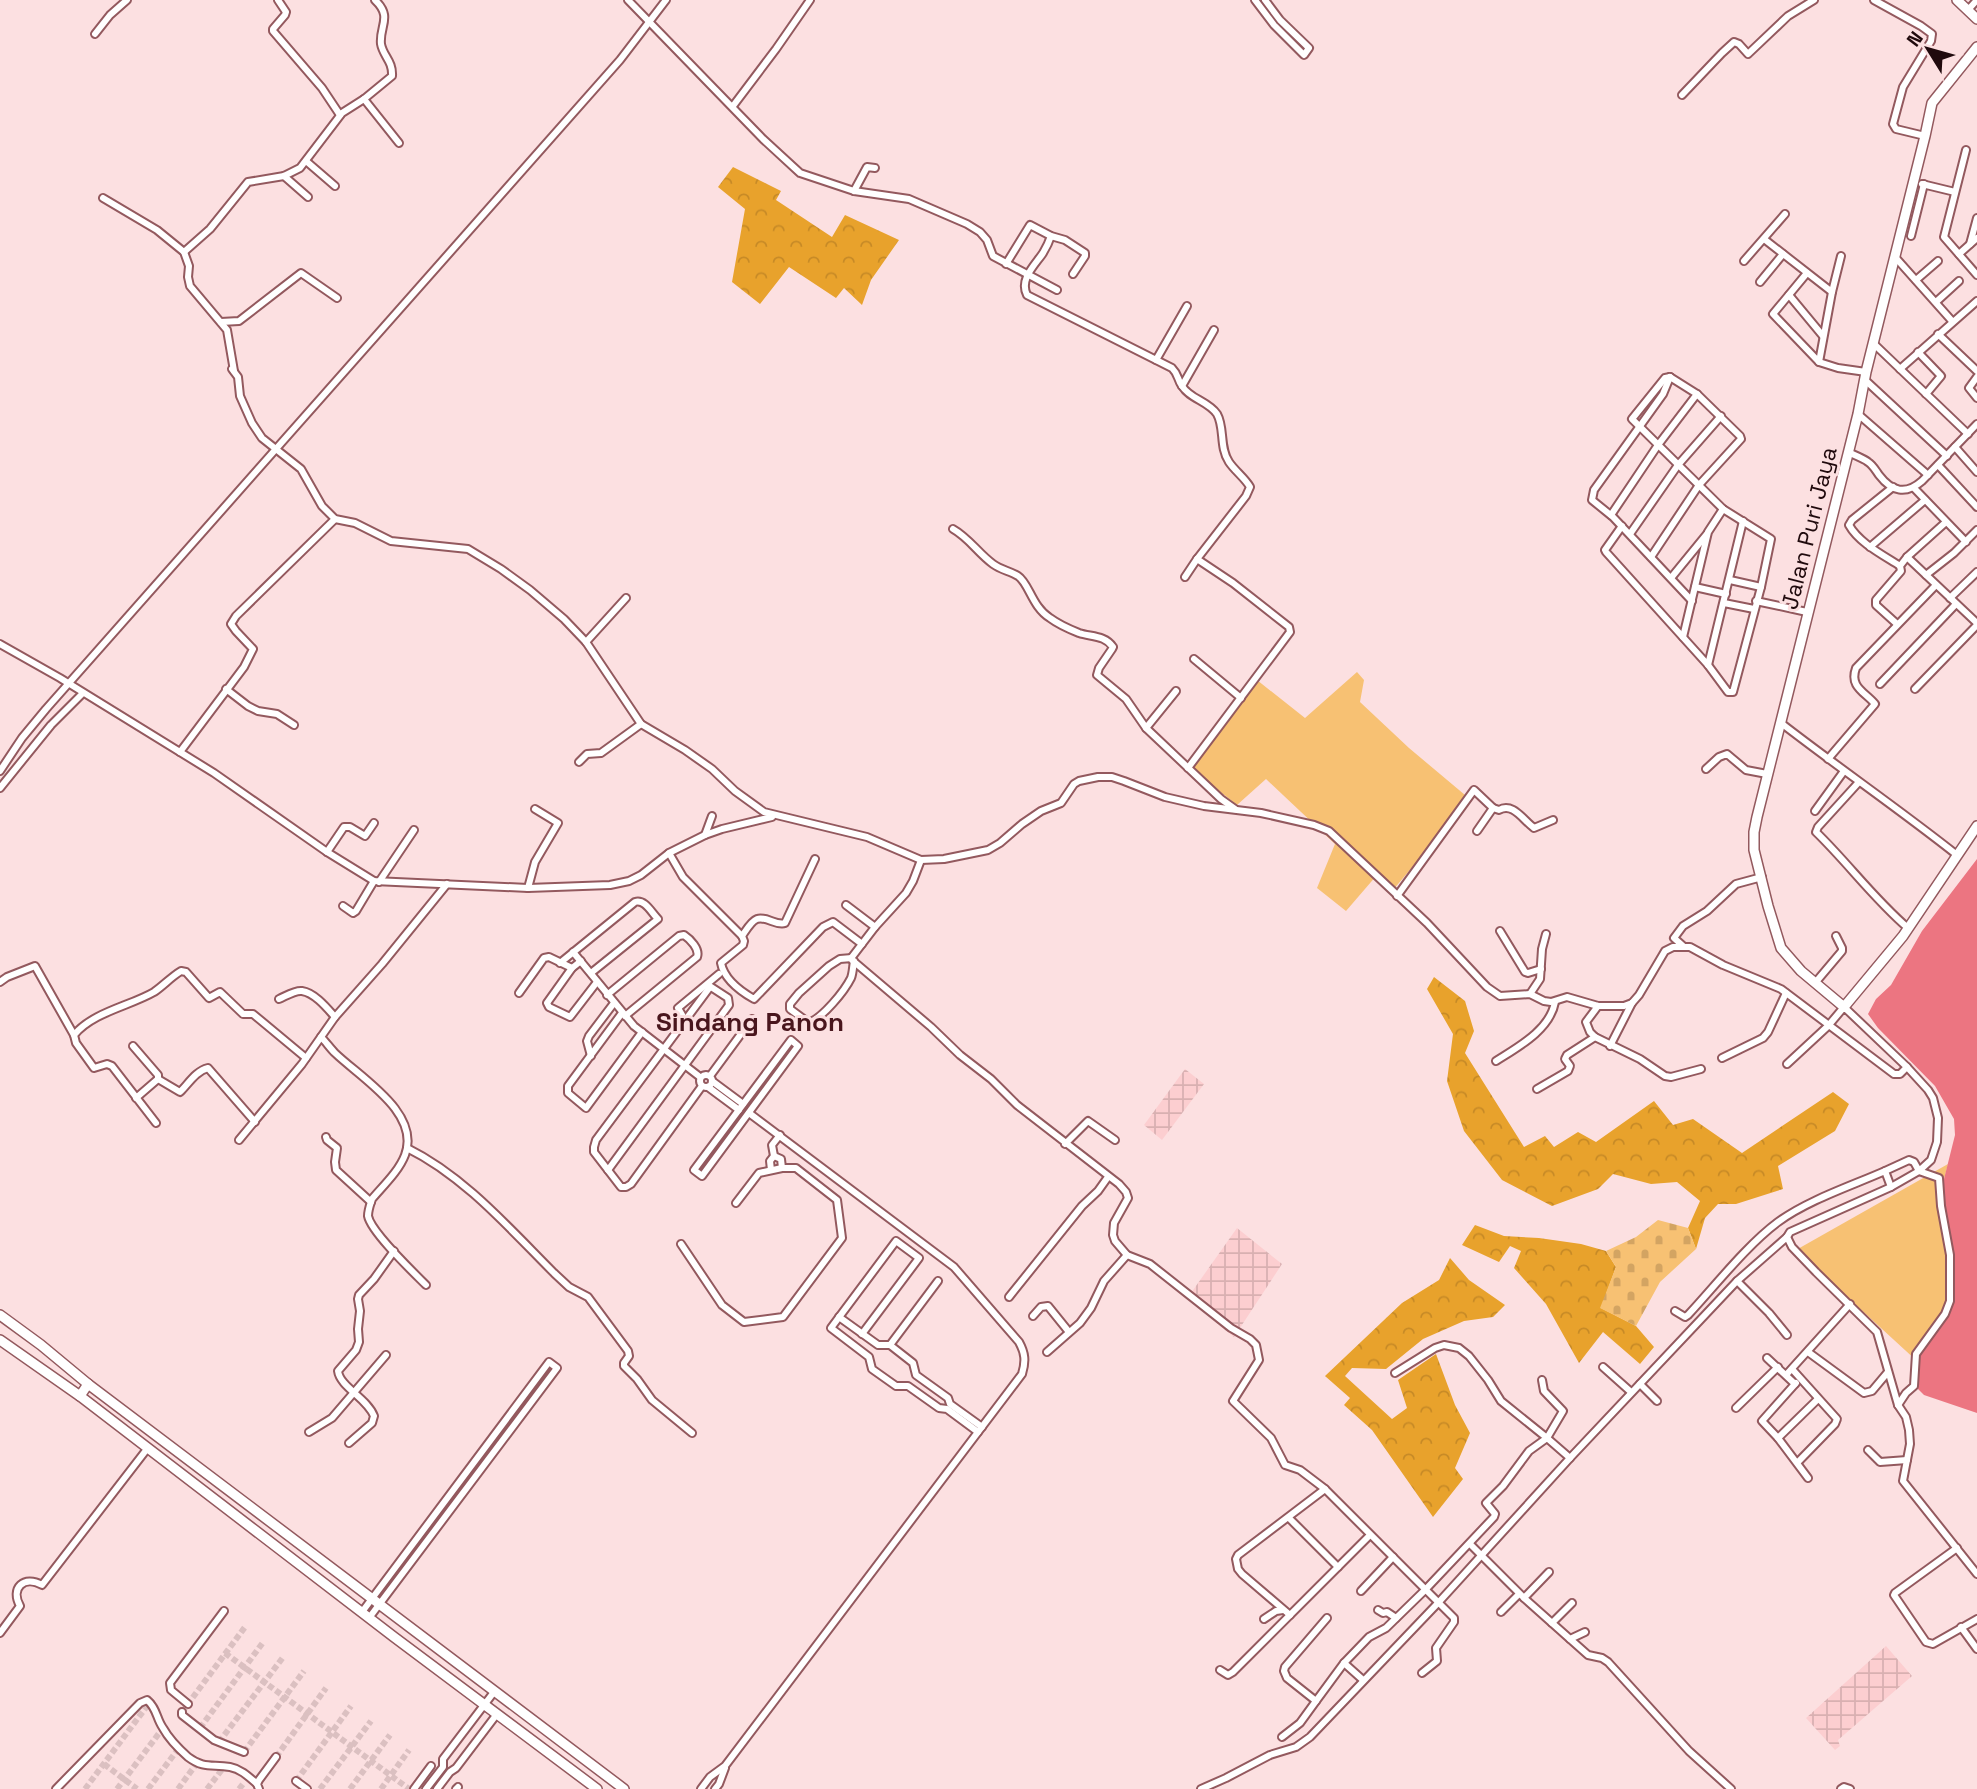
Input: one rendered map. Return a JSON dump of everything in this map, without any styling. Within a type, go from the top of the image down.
[{"type":"street","points":[[96,34],[110,15],[127,0]]},
{"type":"street","points":[[278,0],[286,12],[273,31],[322,88],[340,115]]},
{"type":"street","points":[[184,253],[210,229],[248,182],[284,176],[300,168],[340,115],[392,76],[391,62],[381,41],[385,24],[383,12],[375,0]]},
{"type":"street","points":[[628,0],[763,139],[800,173],[854,191],[909,199],[967,224],[987,240],[991,253],[1006,264],[1057,290]]},
{"type":"street","points":[[0,771],[22,738],[68,684],[620,60],[666,0]]},
{"type":"street","points":[[733,106],[810,0]]},
{"type":"street","points":[[1255,0],[1260,8],[1288,40],[1304,55],[1309,48],[1280,20],[1266,1],[1260,8]]},
{"type":"street","points":[[1682,95],[1734,42],[1748,54],[1788,16],[1814,0]]},
{"type":"street","points":[[1874,0],[1921,26],[1932,36],[1900,93],[1893,124],[1894,128],[1900,131],[1920,135]]},
{"type":"street","points":[[1957,0],[1972,14],[1977,0]]},
{"type":"street","name":"Jalan Puri Jaya","points":[[1844,1007],[1786,956],[1768,906],[1754,850],[1754,832],[1803,612],[1858,414],[1863,374],[1914,182],[1920,135],[1932,103],[1977,47]]},
{"type":"street","points":[[364,99],[399,143]]},
{"type":"street","points":[[1966,150],[1944,237],[1977,275]]},
{"type":"street","points":[[306,161],[335,186]]},
{"type":"street","points":[[854,191],[867,167],[876,168]]},
{"type":"street","points":[[284,176],[308,197]]},
{"type":"street","points":[[1914,182],[1955,192]]},
{"type":"street","points":[[1912,236],[1924,184]]},
{"type":"street","points":[[103,198],[157,230],[184,253],[188,260],[191,286],[221,322],[229,337],[232,368],[237,377],[240,397],[252,423],[262,438],[300,469],[322,506],[335,519],[355,523],[391,541],[468,549],[530,590],[586,642],[641,724],[712,769],[764,812],[867,837],[921,860],[958,858],[988,850],[1000,843],[1021,824],[1041,811],[1061,803],[1079,780],[1112,777],[1165,797],[1204,806],[1261,813],[1329,831],[1448,944],[1496,995],[1503,997],[1530,993],[1544,1001],[1555,1002],[1567,997],[1598,1006],[1618,1007],[1632,1003]]},
{"type":"street","points":[[1744,261],[1785,215]]},
{"type":"street","points":[[1970,244],[1977,218]]},
{"type":"street","points":[[1006,264],[1030,225],[1065,240],[1085,253],[1073,274]]},
{"type":"street","points":[[1051,236],[1028,275],[1025,289],[1032,298],[1156,360],[1178,374],[1182,386],[1217,415],[1223,452],[1250,487],[1185,577]]},
{"type":"street","points":[[1959,254],[1977,238]]},
{"type":"street","points":[[1764,239],[1832,292]]},
{"type":"street","points":[[1760,282],[1783,254]]},
{"type":"street","points":[[1819,362],[1841,256]]},
{"type":"street","points":[[1895,257],[1952,321]]},
{"type":"street","points":[[1916,280],[1938,261]]},
{"type":"street","points":[[221,322],[239,321],[301,273],[337,298]]},
{"type":"street","points":[[1807,273],[1773,314],[1819,362],[1863,374],[1947,456]]},
{"type":"street","points":[[1936,302],[1959,281]]},
{"type":"street","points":[[1789,295],[1823,335]]},
{"type":"street","points":[[1900,369],[1977,301]]},
{"type":"street","points":[[1156,360],[1186,306]]},
{"type":"street","points":[[1182,386],[1214,330]]},
{"type":"street","points":[[1938,334],[1977,371]]},
{"type":"street","points":[[1873,343],[1968,434]]},
{"type":"street","points":[[1918,352],[1941,376],[1926,394]]},
{"type":"street","points":[[1670,377],[1663,394],[1593,494],[1593,503],[1611,515],[1692,601]]},
{"type":"street","points":[[1622,526],[1605,551],[1708,665],[1728,692],[1734,691],[1771,539],[1723,509],[1699,485],[1678,464],[1639,426],[1631,417],[1665,378],[1670,377],[1697,394],[1741,439],[1699,485],[1651,557]]},
{"type":"street","points":[[1977,377],[1969,388],[1977,398]]},
{"type":"street","points":[[1611,515],[1658,445],[1697,394]]},
{"type":"street","points":[[1858,414],[1928,475]]},
{"type":"street","points":[[1630,534],[1678,464],[1721,416]]},
{"type":"street","points":[[1848,452],[1870,463],[1885,482],[1893,487],[1903,490],[1914,488],[1977,425]]},
{"type":"street","points":[[1955,447],[1977,472]]},
{"type":"street","points":[[1938,465],[1977,507]]},
{"type":"street","points":[[1893,487],[1849,525],[1870,547],[1900,566]]},
{"type":"street","points":[[1914,488],[1946,522],[1968,540],[1977,543]]},
{"type":"street","points":[[1870,547],[1925,500]]},
{"type":"street","points":[[1671,578],[1723,509]]},
{"type":"street","points":[[180,752],[244,667],[253,649],[231,624],[236,616],[335,519]]},
{"type":"street","points":[[1708,665],[1743,521]]},
{"type":"street","points":[[1897,624],[1875,602],[1901,571],[1900,566],[1946,522]]},
{"type":"street","points":[[953,529],[962,534],[994,565],[1018,576],[1042,613],[1071,629],[1099,637],[1111,644],[1112,649],[1097,675],[1126,699],[1146,728],[1221,799],[1237,810]]},
{"type":"street","points":[[1926,575],[1977,530]]},
{"type":"street","points":[[1683,637],[1708,532]]},
{"type":"street","points":[[1908,557],[1976,620],[1915,689]]},
{"type":"street","points":[[1188,768],[1290,632],[1289,627],[1233,583],[1197,559]]},
{"type":"street","points":[[1880,684],[1977,572]]},
{"type":"street","points":[[1730,580],[1760,587]]},
{"type":"street","points":[[1828,759],[1875,704],[1856,686],[1853,679],[1856,668],[1936,585]]},
{"type":"street","points":[[1695,587],[1726,594]]},
{"type":"street","points":[[586,642],[626,598]]},
{"type":"street","points":[[1724,603],[1803,612]]},
{"type":"street","points":[[0,644],[180,752],[376,882],[528,888],[610,885],[641,875],[669,853],[705,835],[774,816]]},
{"type":"street","points":[[1194,659],[1241,698]]},
{"type":"street","points":[[226,689],[248,706],[277,714],[294,725]]},
{"type":"street","points":[[1146,728],[1176,691]]},
{"type":"street","points":[[0,788],[51,725],[83,693]]},
{"type":"street","points":[[1780,723],[1957,855]]},
{"type":"street","points":[[579,762],[587,754],[601,753],[641,724]]},
{"type":"street","points":[[1706,769],[1727,754],[1746,770],[1767,774]]},
{"type":"street","points":[[1815,811],[1844,771]]},
{"type":"street","points":[[1859,782],[1816,832],[1906,932]]},
{"type":"street","points":[[1397,896],[1472,790],[1493,808],[1512,808],[1534,828],[1553,820]]},
{"type":"street","points":[[1476,831],[1493,808]]},
{"type":"street","points":[[528,888],[535,862],[558,823],[535,809]]},
{"type":"street","points":[[705,835],[712,816]]},
{"type":"street","points":[[327,852],[344,827],[350,827],[365,836],[374,823]]},
{"type":"street","points":[[1787,1064],[1828,1026],[1906,932],[1977,826]]},
{"type":"street","points":[[343,906],[350,912],[356,911],[414,830]]},
{"type":"street","points":[[669,853],[683,877],[741,936],[743,945],[720,965],[729,981],[754,999],[823,927],[833,922],[862,944]]},
{"type":"street","points":[[741,936],[759,918],[785,923],[814,859]]},
{"type":"street","points":[[921,860],[906,893],[862,944],[853,960],[852,976],[825,1011],[809,1023],[790,1009],[790,1004],[799,993],[829,967],[840,959],[853,960],[1017,1105],[1119,1184],[1128,1196],[1114,1223],[1115,1241],[1127,1255],[1150,1264],[1231,1328],[1254,1342],[1259,1360],[1235,1394],[1233,1401],[1236,1405],[1271,1438],[1285,1465],[1300,1471],[1325,1489],[1455,1619],[1436,1648],[1437,1661],[1422,1674]]},
{"type":"street","points":[[1683,946],[1674,938],[1683,926],[1707,911],[1736,884],[1762,877]]},
{"type":"street","points":[[239,1140],[306,1058],[335,1017],[447,884]]},
{"type":"street","points":[[560,962],[635,902],[644,903],[657,919],[591,973]]},
{"type":"street","points":[[846,905],[875,928]]},
{"type":"street","points":[[1500,931],[1525,972],[1541,969]]},
{"type":"street","points":[[1530,993],[1540,979],[1546,934]]},
{"type":"street","points":[[607,995],[679,936],[688,937],[697,950],[697,957],[624,1015],[590,1056],[566,1090],[568,1093],[586,1108],[642,1032]]},
{"type":"street","points":[[1815,984],[1842,951],[1836,936]]},
{"type":"street","points":[[1611,1046],[1632,1003],[1665,951],[1683,946],[1694,948],[1723,965],[1786,993],[1894,1074],[1900,1074],[1907,1067]]},
{"type":"street","points":[[573,952],[624,1015],[642,1032],[700,1077],[699,1080],[708,1082],[741,1107]]},
{"type":"street","points":[[519,993],[544,958],[549,957],[572,968]]},
{"type":"street","points":[[581,961],[572,968],[547,1003],[550,1007],[570,1017],[597,982]]},
{"type":"street","points":[[0,982],[35,966],[76,1043],[94,1068],[107,1064],[112,1066],[156,1123]]},
{"type":"street","points":[[74,1035],[124,1004],[156,990],[183,971],[207,996],[211,998],[220,992],[243,1014],[253,1014],[306,1058]]},
{"type":"street","points":[[685,1020],[678,1008],[719,974]]},
{"type":"street","points":[[708,985],[596,1140],[594,1152],[621,1187],[631,1184],[752,1019]]},
{"type":"street","points":[[608,1170],[729,1005],[728,998],[708,985]]},
{"type":"street","points":[[279,999],[300,990],[321,1002],[335,1017]]},
{"type":"street","points":[[1722,1058],[1763,1038],[1786,993]]},
{"type":"street","points":[[1496,1061],[1540,1029],[1549,1018],[1555,1002]]},
{"type":"street","points":[[590,1056],[587,1041],[589,1036],[614,1003]]},
{"type":"street","points":[[1598,1006],[1586,1022],[1595,1037],[1640,1059],[1665,1076],[1671,1077],[1700,1069]]},
{"type":"street","points":[[1201,1789],[1270,1755],[1296,1747],[1363,1680],[1737,1281],[1793,1230],[1891,1187],[1927,1164],[1934,1154],[1938,1136],[1938,1118],[1933,1098],[1907,1067],[1844,1007]]},
{"type":"street","points":[[321,1037],[335,1053],[379,1090],[401,1118],[407,1136],[407,1148],[402,1162],[371,1202],[368,1211],[372,1225],[426,1285]]},
{"type":"street","points":[[1537,1089],[1568,1071],[1570,1067],[1565,1059],[1567,1055],[1595,1037]]},
{"type":"street","points":[[790,1041],[799,1046],[702,1176],[694,1170],[767,1072],[790,1041]]},
{"type":"street","points":[[133,1046],[155,1071],[158,1079],[180,1092],[196,1074],[208,1068],[255,1122]]},
{"type":"street","points":[[767,1072],[775,1078]]},
{"type":"street","points":[[136,1098],[158,1079]]},
{"type":"street","points":[[701,1789],[710,1777],[725,1766],[1022,1374],[1025,1365],[1024,1352],[1018,1342],[954,1267],[749,1113]]},
{"type":"street","points":[[1065,1144],[1088,1121],[1115,1140]]},
{"type":"street","points":[[771,1170],[770,1161],[774,1156],[772,1145],[780,1135]]},
{"type":"street","points":[[326,1137],[337,1148],[336,1170],[371,1202]]},
{"type":"street","points":[[407,1148],[464,1186],[569,1287],[588,1297],[628,1350],[629,1356],[624,1366],[652,1400],[692,1433]]},
{"type":"street","points":[[774,1156],[781,1159],[782,1168]]},
{"type":"street","points":[[1675,1311],[1684,1316],[1688,1315],[1743,1255],[1784,1218],[1909,1160],[1914,1162],[1919,1171],[1940,1179],[1941,1206],[1950,1255],[1950,1301],[1945,1314],[1918,1351],[1914,1386],[1898,1405]]},
{"type":"street","points":[[681,1244],[722,1306],[744,1322],[783,1317],[842,1238],[837,1200],[796,1168],[782,1168],[759,1173],[736,1203]]},
{"type":"street","points":[[1885,1171],[1891,1187]]},
{"type":"street","points":[[1009,1297],[1108,1177]]},
{"type":"street","points":[[1787,1237],[1792,1247],[1877,1332],[1898,1405],[1906,1417],[1911,1438],[1903,1481],[1977,1574]]},
{"type":"street","points":[[862,1334],[919,1258],[896,1241],[831,1328],[869,1357],[872,1369],[896,1386],[908,1386],[939,1408],[948,1407],[980,1430]]},
{"type":"street","points":[[349,1443],[367,1429],[374,1419],[372,1410],[341,1380],[338,1371],[356,1350],[359,1342],[359,1295],[394,1251]]},
{"type":"street","points":[[1047,1352],[1080,1323],[1091,1308],[1104,1280],[1127,1255]]},
{"type":"street","points":[[890,1345],[938,1281]]},
{"type":"street","points":[[1737,1281],[1787,1335]]},
{"type":"street","points":[[1786,1375],[1850,1304]]},
{"type":"street","points":[[1033,1317],[1041,1307],[1048,1306],[1069,1332]]},
{"type":"street","points":[[0,1315],[624,1789]]},
{"type":"street","points":[[839,1317],[878,1345],[890,1345],[913,1363],[916,1374],[948,1398],[948,1407]]},
{"type":"street","points":[[0,1340],[80,1396],[597,1789]]},
{"type":"street","points":[[869,1357],[878,1345]]},
{"type":"street","points":[[1395,1373],[1434,1348],[1444,1345],[1459,1348],[1469,1356],[1501,1401],[1570,1458]]},
{"type":"street","points":[[1808,1352],[1864,1393],[1872,1391],[1888,1372]]},
{"type":"street","points":[[309,1432],[332,1418],[386,1355]]},
{"type":"street","points":[[1767,1358],[1786,1375],[1798,1381],[1836,1417],[1837,1421],[1798,1462]]},
{"type":"street","points":[[366,1615],[375,1602],[549,1362],[557,1368],[375,1602]]},
{"type":"street","points":[[1603,1367],[1631,1392]]},
{"type":"street","points":[[1736,1408],[1778,1367]]},
{"type":"street","points":[[1792,1369],[1798,1381]]},
{"type":"street","points":[[908,1386],[916,1374]]},
{"type":"street","points":[[1282,1737],[1301,1724],[1316,1701],[1368,1637],[1383,1629],[1425,1591],[1495,1516],[1486,1503],[1503,1486],[1529,1451],[1547,1438],[1563,1411],[1544,1391],[1542,1380]]},
{"type":"street","points":[[1798,1381],[1762,1421],[1798,1462],[1808,1478]]},
{"type":"street","points":[[80,1396],[88,1384]]},
{"type":"street","points":[[1640,1384],[1657,1401]]},
{"type":"street","points":[[1778,1438],[1818,1399]]},
{"type":"street","points":[[0,1633],[20,1606],[16,1594],[19,1588],[30,1581],[42,1585],[147,1449]]},
{"type":"street","points":[[1868,1450],[1880,1462],[1907,1460]]},
{"type":"street","points":[[1287,1613],[1242,1574],[1235,1563],[1238,1555],[1325,1489]]},
{"type":"street","points":[[1289,1518],[1338,1567]]},
{"type":"street","points":[[1220,1670],[1229,1675],[1287,1613],[1370,1535]]},
{"type":"street","points":[[1470,1544],[1522,1596],[1588,1655],[1608,1662],[1689,1751],[1731,1789]]},
{"type":"street","points":[[1957,1548],[1894,1594],[1926,1642],[1933,1644],[1977,1619]]},
{"type":"street","points":[[1360,1591],[1393,1557]]},
{"type":"street","points":[[1501,1612],[1549,1572]]},
{"type":"street","points":[[1552,1623],[1572,1603]]},
{"type":"street","points":[[1378,1610],[1396,1618]]},
{"type":"street","points":[[188,1704],[171,1690],[170,1683],[224,1611]]},
{"type":"street","points":[[1264,1619],[1276,1611],[1287,1613]]},
{"type":"street","points":[[1316,1701],[1287,1678],[1284,1671],[1327,1618]]},
{"type":"street","points":[[1961,1627],[1977,1649]]},
{"type":"street","points":[[1570,1639],[1585,1632]]},
{"type":"street","points":[[1346,1665],[1363,1680]]},
{"type":"street","points":[[426,1789],[443,1767],[443,1759],[494,1692]]},
{"type":"street","points":[[56,1789],[140,1703],[147,1700],[155,1707],[163,1728],[173,1742],[197,1763],[207,1767],[228,1766],[242,1771],[258,1786],[276,1757]]},
{"type":"street","points":[[182,1712],[182,1715],[214,1740],[244,1752]]},
{"type":"street","points":[[437,1789],[497,1714]]},
{"type":"street","points":[[1301,1724],[1308,1734]]},
{"type":"street","points":[[559,1760],[569,1748]]},
{"type":"street","points":[[414,1789],[431,1766]]},
{"type":"street","points":[[715,1789],[725,1766]]},
{"type":"street","points":[[443,1767],[450,1772]]},
{"type":"street","points":[[296,1780],[307,1789]]},
{"type":"street","points":[[1842,1789],[1850,1789]]},
{"type":"shaded area","points":[[1977,859],[1977,1413],[1924,1395],[1916,1387],[1919,1377],[1918,1355],[1948,1314],[1953,1301],[1943,1183],[1955,1135],[1954,1119],[1935,1086],[1878,1028],[1868,1014],[1876,999],[1891,985],[1922,931]]},
{"type":"shaded area","points":[[1185,1069],[1204,1084],[1162,1140],[1144,1125]]},
{"type":"shaded area","points":[[1237,1228],[1282,1264],[1234,1337],[1219,1325],[1191,1293]]},
{"type":"shaded area","points":[[1886,1646],[1912,1676],[1838,1740],[1840,1746],[1835,1750],[1806,1718]]},
{"type":"green space","points":[[733,167],[781,191],[776,200],[832,237],[845,215],[899,240],[871,280],[862,305],[844,288],[836,298],[789,267],[760,304],[732,282],[745,209],[718,187]]},
{"type":"green space","points":[[1357,672],[1364,680],[1360,702],[1465,795],[1425,852],[1393,890],[1377,875],[1346,911],[1317,888],[1335,844],[1266,779],[1237,805],[1190,768],[1257,680],[1305,718]]},
{"type":"green space","points":[[1434,977],[1465,1001],[1474,1031],[1465,1053],[1524,1147],[1545,1136],[1554,1147],[1578,1132],[1596,1142],[1654,1101],[1673,1125],[1693,1119],[1742,1153],[1833,1092],[1849,1104],[1835,1131],[1778,1166],[1783,1189],[1736,1204],[1718,1204],[1705,1218],[1696,1249],[1688,1228],[1700,1201],[1677,1182],[1651,1184],[1613,1174],[1598,1189],[1552,1206],[1502,1180],[1464,1131],[1447,1081],[1453,1034],[1427,989]]},
{"type":"green space","points":[[1948,1164],[1943,1183],[1953,1300],[1948,1314],[1922,1347],[1918,1362],[1796,1250]]},
{"type":"green space","points":[[1658,1220],[1688,1228],[1696,1249],[1660,1282],[1636,1326],[1600,1308],[1616,1267],[1606,1251],[1636,1237]]},
{"type":"green space","points":[[1475,1225],[1504,1236],[1581,1244],[1606,1251],[1616,1267],[1601,1308],[1636,1326],[1654,1347],[1640,1364],[1603,1332],[1579,1363],[1546,1304],[1514,1268],[1521,1251],[1510,1246],[1499,1262],[1462,1245]]},
{"type":"green space","points":[[1450,1258],[1469,1280],[1505,1305],[1493,1317],[1464,1321],[1423,1339],[1386,1369],[1352,1368],[1345,1376],[1392,1419],[1407,1408],[1398,1380],[1436,1354],[1455,1405],[1470,1433],[1455,1468],[1463,1479],[1433,1517],[1372,1430],[1344,1405],[1350,1398],[1325,1376],[1402,1303],[1439,1280]]},
{"type":"tunnel","points":[[182,1712],[245,1627]]},
{"type":"tunnel","points":[[200,1728],[264,1641]]},
{"type":"tunnel","points":[[225,1653],[409,1789]]},
{"type":"tunnel","points":[[219,1742],[284,1656]]},
{"type":"tunnel","points":[[244,1752],[304,1671]]},
{"type":"tunnel","points":[[276,1757],[326,1688]]},
{"type":"tunnel","points":[[85,1789],[150,1702]]},
{"type":"tunnel","points":[[296,1781],[351,1706]]},
{"type":"tunnel","points":[[320,1789],[371,1721]]},
{"type":"tunnel","points":[[117,1789],[163,1728]]},
{"type":"tunnel","points":[[350,1789],[390,1735]]},
{"type":"tunnel","points":[[148,1789],[179,1748]]},
{"type":"tunnel","points":[[381,1789],[409,1750]]},
{"type":"tunnel","points":[[178,1789],[197,1763]]},
{"type":"tunnel","points":[[104,1764],[137,1789]]},
{"type":"tunnel","points":[[207,1789],[224,1767]]},
{"type":"tunnel","points":[[239,1789],[243,1784]]},
{"type":"district","name":"Sindang Panon","points":[[750,1022]]}]
